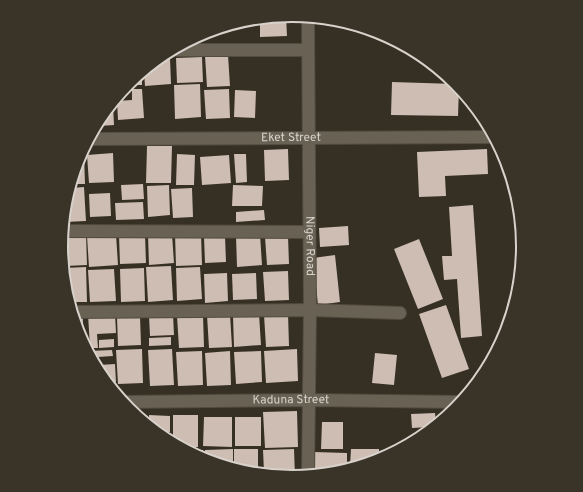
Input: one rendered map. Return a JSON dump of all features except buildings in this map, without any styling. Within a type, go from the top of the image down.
[{"type":"street","name":"Niger Road","points":[[308,22],[310,310],[308,470]]},
{"type":"street","points":[[183,50],[308,50]]},
{"type":"street","name":"Eket Street","points":[[95,139],[487,137]]},
{"type":"street","points":[[68,231],[309,232]]},
{"type":"street","points":[[77,312],[310,310],[400,312]]},
{"type":"street","name":"Kaduna Street","points":[[131,402],[309,400],[452,402]]}]
